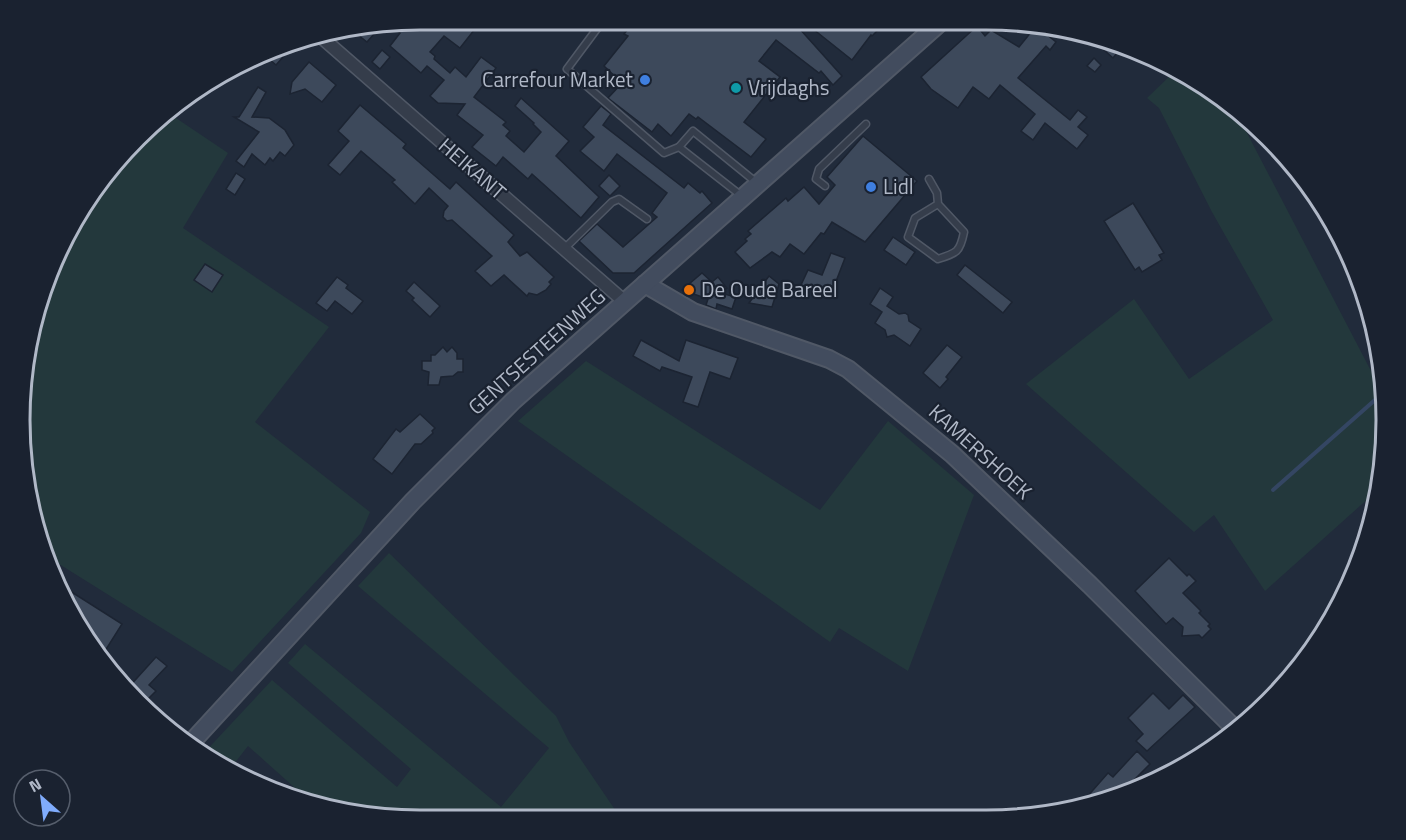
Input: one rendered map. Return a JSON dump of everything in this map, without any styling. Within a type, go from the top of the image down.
[{"type":"main road","name":"GENTSESTEENWEG","points":[[195,738],[413,501],[513,401],[932,30]]},
{"type":"main road","name":"KAMERSHOEK","points":[[645,284],[693,312],[829,359],[848,369],[952,454],[1090,585],[1230,724]]},
{"type":"street","name":"HEIKANT","points":[[328,41],[625,302]]},
{"type":"lane","points":[[596,30],[567,69],[664,153],[679,147],[693,131],[758,184]]},
{"type":"lane","points":[[825,186],[816,179],[819,169],[866,124]]},
{"type":"lane","points":[[679,147],[743,197]]},
{"type":"lane","points":[[929,179],[937,193],[938,204],[963,232],[961,247],[954,254],[938,259],[908,237],[915,218],[938,204]]},
{"type":"lane","points":[[564,249],[612,202],[619,199],[647,219]]},
{"type":"green space","points":[[1170,76],[1203,96],[1245,129],[1374,376],[1375,446],[1368,498],[1265,591],[1214,515],[1194,532],[1026,384],[1134,299],[1189,379],[1273,320],[1212,212],[1159,108],[1147,98]]},
{"type":"green space","points":[[175,117],[228,153],[183,228],[329,327],[255,422],[370,512],[361,533],[232,672],[58,563],[43,521],[33,471],[30,420],[33,369],[43,319],[60,271],[82,225],[96,203],[144,144]]},
{"type":"green space","points":[[586,361],[820,510],[888,421],[974,495],[908,671],[839,628],[830,642],[518,421]]},
{"type":"green space","points":[[389,553],[556,716],[569,742],[615,810],[420,810],[369,807],[319,797],[297,790],[248,746],[235,763],[209,748],[272,680],[397,787],[411,769],[288,663],[305,644],[501,807],[549,748],[358,586]]},
{"type":"building","points":[[474,30],[460,48],[444,36],[430,52],[435,56],[434,59],[450,73],[455,67],[466,77],[481,57],[496,68],[474,97],[506,122],[503,125],[510,131],[506,136],[524,152],[541,132],[515,106],[521,98],[569,141],[556,156],[599,197],[581,218],[532,174],[528,179],[503,157],[496,166],[472,147],[483,135],[457,115],[465,104],[438,103],[430,96],[444,80],[427,66],[421,73],[390,46],[400,33],[398,31]]},
{"type":"building","points":[[627,30],[801,30],[842,76],[833,85],[821,71],[819,73],[776,40],[759,61],[780,77],[744,122],[766,139],[751,157],[698,117],[696,119],[689,114],[671,136],[658,124],[652,132],[608,98],[622,83],[604,66],[628,36],[624,34]]},
{"type":"building","points":[[814,30],[878,30],[871,35],[852,60]]},
{"type":"building","points":[[973,30],[980,30],[985,36],[991,30],[1019,47],[1031,32],[1047,35],[1056,42],[1050,50],[1046,46],[1018,78],[1070,120],[1078,110],[1087,117],[1078,127],[1088,135],[1077,149],[1045,123],[1033,140],[1021,131],[1035,114],[1000,85],[989,99],[973,87],[958,108],[931,89],[921,77]]},
{"type":"building","points":[[375,32],[367,42],[358,35]]},
{"type":"building","points":[[1105,49],[1117,53],[1113,58]]},
{"type":"building","points":[[382,50],[390,57],[380,69],[372,62]]},
{"type":"building","points":[[282,56],[283,57],[276,65],[271,60]]},
{"type":"building","points":[[1094,58],[1101,65],[1095,72],[1087,66]]},
{"type":"building","points":[[309,62],[336,85],[322,102],[305,89],[290,94],[292,82]]},
{"type":"building","points":[[258,87],[266,92],[252,117],[269,118],[285,130],[294,145],[285,156],[280,152],[273,161],[270,158],[265,165],[252,154],[244,167],[236,161],[259,132],[234,117],[239,117]]},
{"type":"building","points":[[360,105],[406,144],[403,148],[450,189],[456,182],[514,235],[508,242],[520,256],[527,252],[554,277],[546,290],[537,295],[529,293],[527,296],[504,275],[491,286],[475,271],[492,256],[452,220],[447,221],[443,217],[448,206],[429,188],[415,204],[392,182],[395,180],[361,151],[340,175],[328,165],[349,141],[338,131]]},
{"type":"building","points":[[601,106],[611,114],[603,125],[684,188],[688,183],[700,193],[702,191],[712,203],[634,273],[613,273],[579,241],[597,224],[623,247],[657,217],[652,213],[667,193],[617,154],[604,171],[580,151],[594,137],[583,127]]},
{"type":"building","points":[[863,136],[917,181],[865,242],[832,222],[824,234],[821,233],[804,254],[790,244],[780,257],[772,252],[750,268],[735,252],[747,241],[745,239],[751,234],[748,231],[786,198],[788,201],[804,187],[819,204],[835,185],[827,177]]},
{"type":"building","points":[[236,173],[245,179],[235,195],[226,189]]},
{"type":"building","points":[[609,175],[620,186],[610,196],[599,186]]},
{"type":"building","points":[[1133,203],[1164,253],[1159,255],[1162,260],[1142,272],[1139,267],[1135,270],[1104,221]]},
{"type":"building","points":[[893,237],[915,252],[906,265],[884,250]]},
{"type":"building","points":[[831,253],[845,258],[830,297],[801,285],[808,270],[822,275]]},
{"type":"building","points":[[205,264],[223,275],[212,292],[194,280]]},
{"type":"building","points":[[965,265],[1012,302],[1003,313],[957,275]]},
{"type":"building","points":[[702,273],[712,282],[718,277],[727,288],[720,293],[736,297],[732,309],[717,304],[716,309],[706,305],[708,299],[682,290]]},
{"type":"building","points":[[769,276],[779,284],[772,307],[749,303]]},
{"type":"building","points":[[337,277],[348,285],[346,288],[363,301],[352,314],[335,301],[327,311],[316,303]]},
{"type":"building","points":[[414,282],[440,306],[430,317],[406,291]]},
{"type":"building","points":[[880,288],[893,297],[887,306],[899,314],[908,315],[909,321],[921,329],[910,346],[894,335],[887,337],[885,330],[875,323],[882,312],[870,304]]},
{"type":"building","points":[[641,340],[679,361],[686,340],[738,358],[730,379],[710,372],[698,407],[683,402],[692,377],[662,367],[660,371],[633,356]]},
{"type":"building","points":[[947,345],[962,357],[940,388],[923,373]]},
{"type":"building","points":[[443,347],[447,352],[452,347],[457,353],[457,359],[463,359],[463,372],[441,377],[439,385],[428,385],[429,372],[422,370],[422,361],[431,361],[431,355],[435,355]]},
{"type":"building","points":[[420,414],[435,428],[433,433],[421,444],[415,444],[392,474],[373,459],[396,429],[400,432]]},
{"type":"building","points":[[1169,558],[1187,576],[1189,574],[1196,581],[1183,593],[1210,624],[1208,626],[1211,629],[1202,638],[1199,635],[1182,636],[1183,627],[1173,618],[1166,624],[1135,591]]},
{"type":"building","points":[[69,591],[122,624],[106,650],[82,615]]},
{"type":"building","points":[[156,657],[167,666],[149,685],[156,691],[148,699],[132,683]]},
{"type":"building","points":[[1153,693],[1169,709],[1183,695],[1195,707],[1147,751],[1136,741],[1143,734],[1128,718]]},
{"type":"building","points":[[1137,751],[1150,764],[1133,781],[1087,797],[1108,773],[1113,777]]},
{"type":"waterway","points":[[1273,490],[1375,400]]},
{"type":"place","name":"Carrefour Market","points":[[645,80]]},
{"type":"place","name":"Vrijdaghs","points":[[736,88]]},
{"type":"place","name":"Lidl","points":[[871,187]]},
{"type":"place","name":"De Oude Bareel","points":[[689,290]]}]
